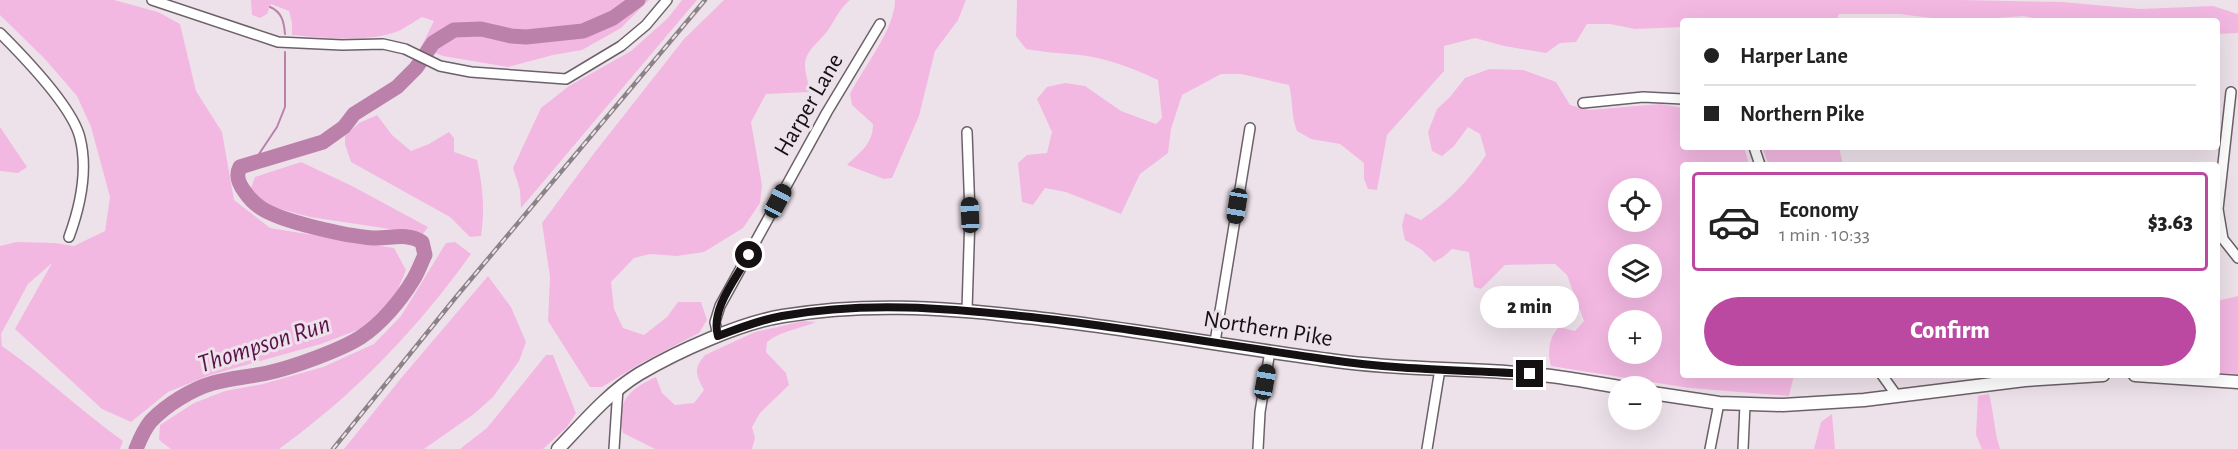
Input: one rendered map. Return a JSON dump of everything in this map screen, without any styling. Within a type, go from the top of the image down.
[{"type":"street","points":[[152,0],[278,42],[383,44],[405,49],[440,66],[471,72],[566,79],[621,46],[646,25],[668,0]]},
{"type":"street","name":"Harper Lane","points":[[718,336],[716,322],[720,306],[827,112],[880,24]]},
{"type":"street","points":[[0,33],[25,58],[73,120],[80,139],[82,173],[80,205],[69,237]]},
{"type":"street","points":[[2220,191],[2231,92]]},
{"type":"street","points":[[1583,103],[1643,97],[1680,99]]},
{"type":"street","points":[[1215,342],[1250,128]]},
{"type":"street","points":[[967,132],[970,215],[967,310]]},
{"type":"street","points":[[2220,230],[2223,239],[2238,258]]},
{"type":"street","name":"Northern Pike","points":[[558,449],[618,388],[640,374],[718,336],[762,320],[811,312],[912,307],[967,310],[1066,321],[1339,361],[1530,374],[1608,385]]},
{"type":"street","points":[[1258,449],[1260,412],[1270,351]]},
{"type":"street","points":[[1427,449],[1440,369]]},
{"type":"street","points":[[1883,378],[1897,396]]},
{"type":"street","points":[[1662,394],[1719,403],[1783,405],[1897,396],[2056,378]]},
{"type":"street","points":[[2179,378],[2238,382]]},
{"type":"street","points":[[614,449],[618,388]]},
{"type":"street","points":[[1710,449],[1719,403]]},
{"type":"street","points":[[1743,449],[1744,405]]},
{"type":"shaded area","points":[[0,0],[114,0],[158,12],[180,24],[196,91],[222,132],[234,200],[270,228],[394,248],[406,270],[395,296],[363,328],[321,344],[210,375],[168,392],[131,422],[102,409],[15,329],[52,263],[28,284],[1,334],[2,346],[123,441],[120,449],[0,449],[0,246],[16,242],[74,246],[105,231],[110,197],[91,127],[77,96],[44,58],[0,15]]},
{"type":"shaded area","points":[[251,0],[649,0],[621,28],[582,50],[508,67],[443,56],[421,47],[434,21],[422,17],[401,30],[376,37],[292,35],[289,11],[271,4],[267,14],[260,18],[252,15]]},
{"type":"shaded area","points":[[682,0],[697,0],[521,208],[520,190],[513,168],[541,108],[569,86],[631,51],[668,18]]},
{"type":"shaded area","points":[[724,0],[850,0],[808,55],[805,65],[809,92],[766,94],[751,122],[762,185],[760,203],[743,228],[704,252],[677,256],[650,254],[634,258],[611,282],[614,309],[623,328],[644,335],[667,317],[678,302],[701,302],[707,320],[699,333],[643,362],[602,387],[590,387],[548,321],[550,277],[542,223],[684,39]]},
{"type":"shaded area","points":[[895,0],[966,0],[958,20],[935,51],[919,116],[892,178],[884,179],[847,165],[868,142],[873,124],[852,105],[850,94],[884,36],[894,11]]},
{"type":"shaded area","points":[[1017,0],[1962,0],[2062,2],[2140,9],[2213,6],[2238,14],[2238,33],[2220,34],[2220,18],[2033,18],[2023,16],[1932,18],[1899,14],[1839,14],[1837,18],[1680,18],[1680,27],[1635,29],[1610,24],[1587,24],[1576,42],[1560,43],[1546,53],[1504,46],[1475,38],[1444,46],[1444,71],[1387,135],[1377,190],[1368,189],[1364,179],[1364,163],[1340,144],[1311,139],[1297,131],[1289,85],[1241,74],[1221,74],[1182,95],[1171,129],[1168,153],[1140,174],[1121,214],[1066,192],[1045,188],[1033,205],[1022,202],[1018,163],[1027,155],[1047,153],[1052,132],[1037,99],[1047,87],[1065,83],[1085,86],[1121,111],[1156,124],[1162,118],[1158,80],[1123,65],[1096,58],[1026,49],[1016,36]]},
{"type":"shaded area","points":[[1489,69],[1523,70],[1556,82],[1570,105],[1589,110],[1660,104],[1680,107],[1680,150],[1745,150],[1748,162],[1680,162],[1680,378],[1793,378],[1789,396],[1689,388],[1662,384],[1662,376],[1614,376],[1551,366],[1549,355],[1553,335],[1559,327],[1575,331],[1584,321],[1567,275],[1555,264],[1505,265],[1481,289],[1474,287],[1469,252],[1452,249],[1434,262],[1422,250],[1405,240],[1402,226],[1405,213],[1421,220],[1457,190],[1486,155],[1480,134],[1468,127],[1454,146],[1442,156],[1432,151],[1428,132],[1437,109],[1465,78]]},
{"type":"shaded area","points":[[377,115],[392,135],[411,151],[449,132],[454,138],[454,152],[477,160],[483,198],[481,236],[470,237],[450,217],[351,162],[345,136],[359,123]]},
{"type":"shaded area","points":[[0,127],[27,167],[18,173],[0,171]]},
{"type":"shaded area","points":[[1763,150],[1840,150],[1842,162],[1768,162]]},
{"type":"shaded area","points":[[301,162],[352,186],[428,227],[423,234],[310,217],[265,205],[251,188],[255,177]]},
{"type":"shaded area","points":[[455,242],[471,254],[408,333],[336,404],[279,449],[171,449],[159,440],[160,425],[194,403],[225,391],[263,384],[323,367],[374,344],[401,316],[446,243]]},
{"type":"shaded area","points":[[488,276],[511,307],[526,342],[519,361],[493,397],[474,414],[424,449],[344,449],[402,377]]},
{"type":"shaded area","points":[[2238,296],[2238,374],[2220,373],[2220,300]]},
{"type":"shaded area","points":[[803,321],[816,322],[784,333],[767,342],[766,352],[786,373],[789,385],[760,413],[752,427],[755,438],[752,449],[655,449],[623,433],[621,412],[623,404],[639,386],[656,377],[662,393],[675,405],[694,403],[704,390],[697,368],[705,355],[755,332]]},
{"type":"shaded area","points":[[546,355],[553,355],[576,413],[567,427],[543,449],[460,449],[487,428]]},
{"type":"shaded area","points":[[1989,394],[2000,449],[1982,449],[1976,435],[1978,396]]},
{"type":"shaded area","points":[[1832,414],[1835,449],[1814,449],[1821,422]]},
{"type":"waterway","name":"Thompson Run","points":[[136,449],[151,421],[188,393],[220,381],[289,367],[329,353],[361,337],[383,319],[397,303],[413,280],[425,255],[422,242],[410,237],[373,238],[347,234],[315,228],[271,213],[257,205],[243,189],[238,177],[240,167],[323,142],[344,127],[354,114],[397,87],[416,68],[433,43],[454,30],[481,29],[526,37],[583,31],[613,18],[638,0]]},
{"type":"waterway","points":[[270,7],[282,18],[285,34]]},
{"type":"waterway","points":[[253,163],[277,127],[285,107],[285,52]]},
{"type":"railway","points":[[333,449],[456,297],[705,0]]},
{"type":"route","points":[[749,255],[720,306],[716,322],[718,336],[762,320],[782,316],[845,309],[912,307],[967,310],[1066,321],[1339,361],[1530,374]]}]
